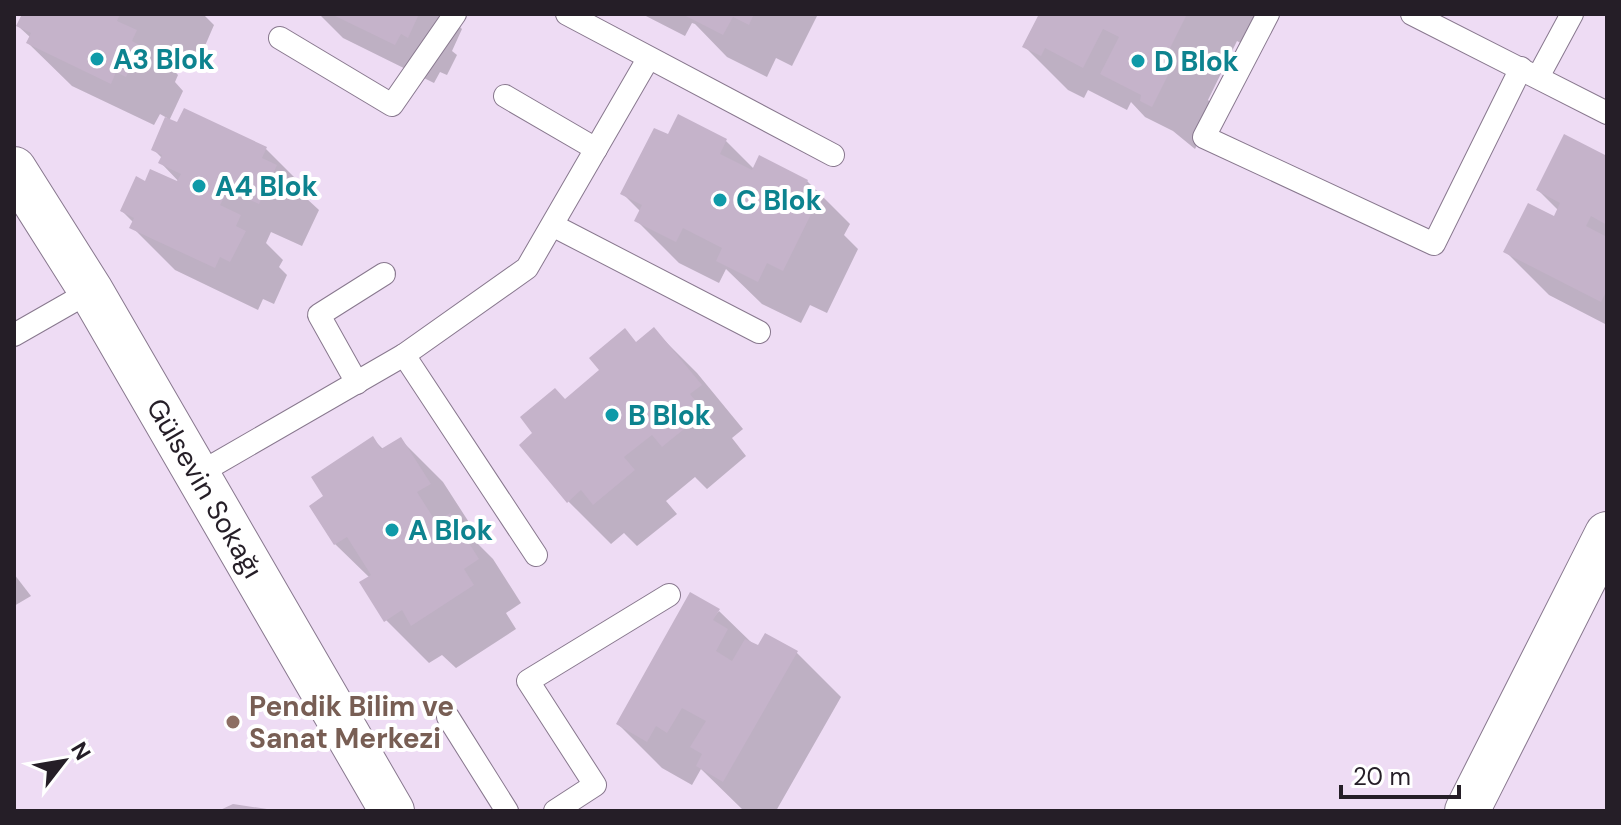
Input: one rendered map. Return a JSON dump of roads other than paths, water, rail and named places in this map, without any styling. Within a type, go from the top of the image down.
[{"type":"street","name":"Gülsevin Sokağı","points":[[14,169],[91,291],[392,811]]},
{"type":"street","points":[[1467,811],[1607,534]]},
{"type":"lane","points":[[280,38],[392,105],[455,14]]},
{"type":"lane","points":[[567,14],[833,155]]},
{"type":"lane","points":[[1268,14],[1204,137],[1434,244],[1530,72],[1572,14]]},
{"type":"lane","points":[[1412,14],[1607,113]]},
{"type":"lane","points":[[198,474],[404,355],[527,268],[648,59]]},
{"type":"lane","points":[[505,96],[596,149]]},
{"type":"lane","points":[[554,226],[759,332]]},
{"type":"lane","points":[[357,383],[319,315],[384,274]]},
{"type":"lane","points":[[14,335],[91,291]]},
{"type":"lane","points":[[404,355],[536,555]]},
{"type":"lane","points":[[555,811],[595,785],[528,681],[669,595]]},
{"type":"lane","points":[[448,717],[507,811]]},
{"type":"place","name":"A3 Blok","points":[[97,59]]},
{"type":"place","name":"D Blok","points":[[1138,61]]},
{"type":"place","name":"A4 Blok","points":[[199,186]]},
{"type":"place","name":"C Blok","points":[[720,200]]},
{"type":"place","name":"B Blok","points":[[612,415]]},
{"type":"place","name":"A Blok","points":[[392,530]]},
{"type":"place","name":"Pendik Bilim ve Sanat Merkezi","points":[[233,722]]}]
